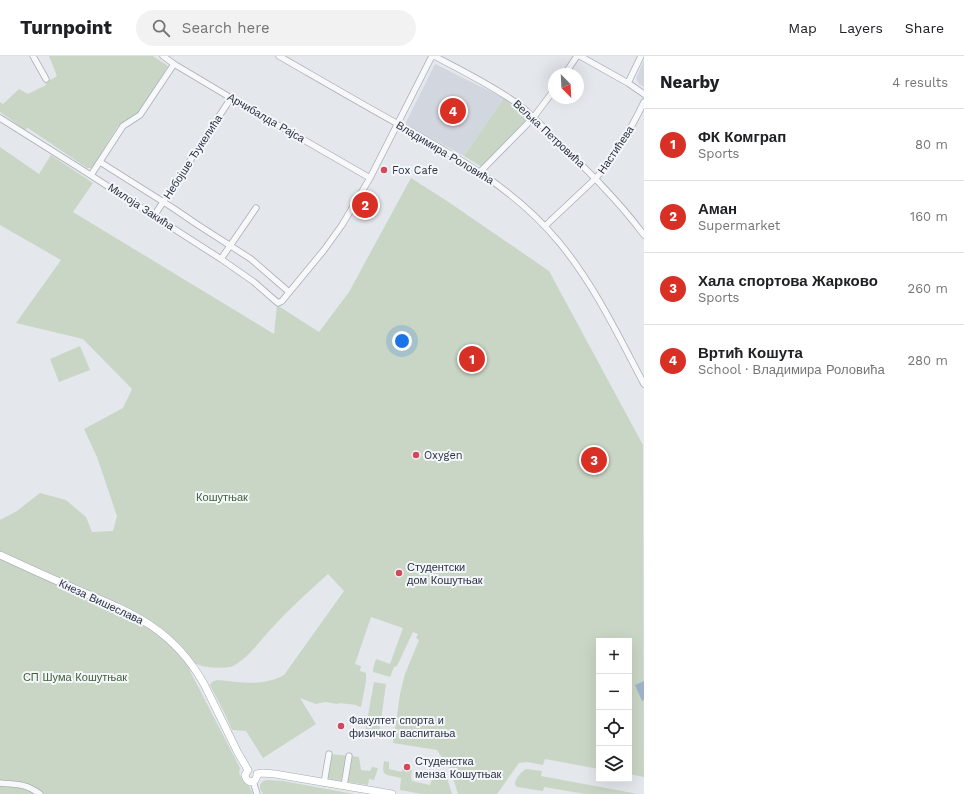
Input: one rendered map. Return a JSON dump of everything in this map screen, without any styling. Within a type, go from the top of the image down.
[{"type":"main road","name":"Кнеза Вишеслава","points":[[0,555],[120,608],[147,623],[162,634],[180,651],[198,674],[248,770]]},
{"type":"main road","points":[[248,770],[254,770],[257,774],[257,778],[252,781],[249,781],[245,777],[248,770]]},
{"type":"main road","points":[[257,774],[275,774],[392,794]]},
{"type":"street","points":[[33,56],[46,79]]},
{"type":"street","name":"Арчибалда Рајса","points":[[163,56],[231,98],[370,178]]},
{"type":"street","name":"Владимира Роловића","points":[[279,56],[480,172],[509,194],[545,226],[559,241],[590,285],[643,381]]},
{"type":"street","points":[[290,292],[335,236],[356,203],[433,56]]},
{"type":"street","name":"Вељка Петровића","points":[[433,56],[485,83],[510,99],[533,118],[596,178],[620,204],[644,235]]},
{"type":"street","points":[[569,68],[577,56]]},
{"type":"street","points":[[580,56],[628,83],[644,94]]},
{"type":"street","points":[[628,83],[641,56]]},
{"type":"street","points":[[91,175],[123,126],[142,113],[174,64]]},
{"type":"street","name":"Небојше Ђукелића","points":[[154,216],[231,98]]},
{"type":"street","points":[[480,172],[533,118],[548,98]]},
{"type":"street","name":"Настићева","points":[[545,226],[608,165],[634,124],[644,102]]},
{"type":"street","name":"Милоја Закића","points":[[0,118],[222,259],[254,282],[278,303],[282,301],[290,292],[251,259],[100,162]]},
{"type":"street","points":[[222,259],[256,208]]},
{"type":"street","points":[[324,783],[329,754]]},
{"type":"street","points":[[344,786],[349,756]]},
{"type":"street","points":[[252,781],[257,794]]},
{"type":"street","points":[[0,784],[23,785],[40,794]]},
{"type":"shaded area","points":[[644,60],[644,87],[639,84],[636,78]]},
{"type":"shaded area","points":[[435,64],[504,98],[464,156],[405,124]]},
{"type":"green space","points":[[49,56],[153,56],[168,66],[139,112],[118,126],[92,168],[87,168],[28,128],[25,130],[0,112],[0,102],[3,104],[19,89],[28,94],[46,85],[45,83],[57,76]]},
{"type":"green space","points":[[504,98],[527,119],[482,167],[464,156]]},
{"type":"green space","points":[[0,147],[39,174],[51,155],[93,183],[73,212],[274,334],[277,305],[319,332],[349,292],[411,178],[549,271],[643,445],[644,777],[632,775],[632,638],[596,638],[596,768],[545,759],[543,765],[527,762],[519,763],[497,794],[458,794],[451,771],[437,750],[393,743],[400,694],[405,674],[419,640],[416,638],[418,634],[413,632],[397,666],[394,667],[390,677],[373,672],[376,659],[390,664],[403,628],[371,617],[355,664],[361,666],[360,671],[366,673],[361,707],[357,705],[325,702],[316,704],[300,698],[316,724],[263,758],[246,731],[232,730],[210,685],[212,682],[217,680],[251,683],[268,681],[284,675],[344,591],[328,574],[291,608],[244,659],[230,667],[209,667],[197,664],[189,669],[240,768],[239,773],[244,782],[248,784],[253,794],[0,794],[0,520],[17,511],[40,493],[66,500],[86,517],[92,532],[113,531],[117,516],[97,457],[84,429],[123,408],[132,389],[83,339],[16,323],[61,260],[0,225]]},
{"type":"green space","points":[[80,346],[90,370],[59,382],[50,359]]},
{"type":"green space","points":[[374,682],[386,684],[379,734],[365,732]]},
{"type":"green space","points":[[330,754],[359,757],[361,770],[370,771],[372,767],[378,768],[374,780],[369,779],[368,785],[327,779]]},
{"type":"green space","points":[[384,761],[389,762],[389,769],[401,772],[403,769],[412,770],[412,781],[430,785],[433,776],[447,778],[452,794],[422,794],[400,790],[401,778],[384,773]]},
{"type":"green space","points":[[526,769],[542,771],[541,776],[638,794],[585,794],[544,787],[543,791],[517,787],[515,784],[516,780]]},
{"type":"green space","points":[[263,781],[283,781],[354,794],[263,794],[260,789],[260,785]]},
{"type":"water","points":[[644,681],[644,700],[642,701],[635,685]]},
{"type":"place","name":"Вртић Кошута","points":[[453,111]]},
{"type":"place","name":"Fox Cafe","points":[[384,170]]},
{"type":"place","name":"Аман","points":[[365,205]]},
{"type":"place","name":"ФК Комграп","points":[[472,359]]},
{"type":"place","name":"Oxygen","points":[[416,455]]},
{"type":"place","name":"Хала спортова Жарково","points":[[594,460]]},
{"type":"place","name":"Студентски дом Кошутњак","points":[[399,573]]},
{"type":"place","name":"Факултет спорта и физичког васпитања","points":[[341,726]]},
{"type":"place","name":"Студенстка менза Кошутњак","points":[[407,767]]},
{"type":"park label","name":"Кошутњак","points":[[222,497]]},
{"type":"park label","name":"СП Шума Кошутњак","points":[[75,677]]}]
